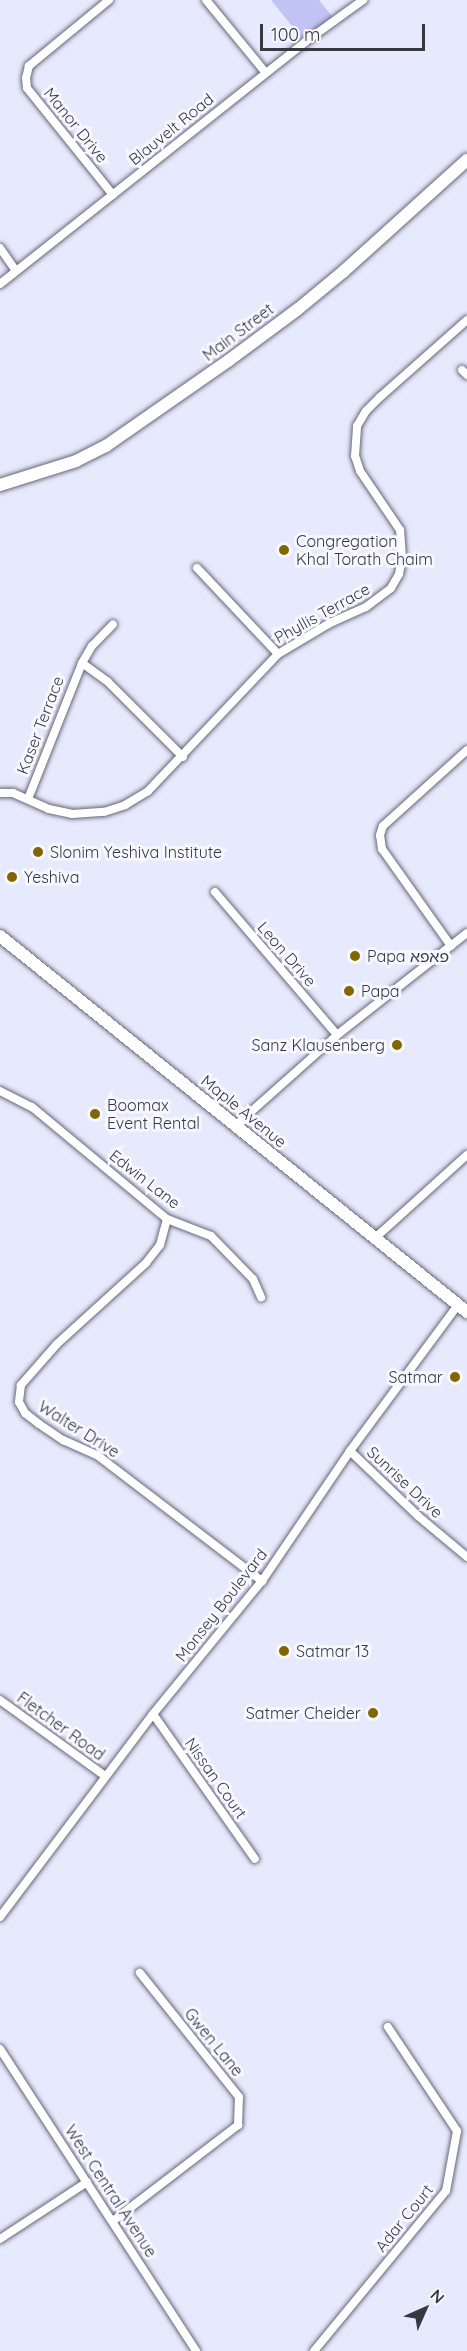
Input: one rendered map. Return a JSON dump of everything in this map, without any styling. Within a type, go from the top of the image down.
[{"type":"street","name":"Manor Drive","points":[[109,0],[29,66],[26,78],[27,88],[113,195]]},
{"type":"street","points":[[206,0],[266,73]]},
{"type":"street","name":"Blauvelt Road","points":[[0,284],[266,73],[363,0]]},
{"type":"street","name":"Main Street","points":[[0,485],[76,461],[106,446],[298,309],[344,271],[467,160]]},
{"type":"street","points":[[0,248],[16,271]]},
{"type":"street","name":"Phyllis Terrace","points":[[0,793],[13,793],[49,809],[72,814],[104,812],[125,805],[148,791],[183,757],[278,654],[322,627],[373,603],[391,588],[398,577],[402,558],[400,530],[360,471],[355,456],[357,426],[366,411],[380,397],[467,320]]},
{"type":"street","points":[[196,568],[278,654]]},
{"type":"street","name":"Kaser Terrace","points":[[28,799],[81,663],[92,646],[113,624]]},
{"type":"street","name":"Kaser Terrace","points":[[81,663],[108,682],[183,757]]},
{"type":"street","points":[[451,946],[382,849],[380,836],[383,826],[467,750]]},
{"type":"street","name":"Leon Drive","points":[[215,892],[337,1035]]},
{"type":"street","points":[[236,1126],[337,1035],[467,933]]},
{"type":"street","name":"Maple Avenue","points":[[0,936],[463,1309]]},
{"type":"street","name":"Edwin Lane","points":[[0,1090],[32,1107],[167,1219],[211,1236],[253,1279],[261,1297]]},
{"type":"street","points":[[375,1238],[467,1155]]},
{"type":"street","name":"Walter Drive","points":[[167,1219],[160,1245],[146,1263],[57,1344],[21,1385],[19,1402],[25,1413],[63,1440],[97,1455],[262,1581]]},
{"type":"street","name":"Monsey Boulevard","points":[[0,1917],[153,1714],[262,1581],[350,1451],[463,1309]]},
{"type":"street","name":"Sunrise Drive","points":[[350,1451],[418,1516],[467,1557]]},
{"type":"street","name":"Fletcher Road","points":[[0,1700],[105,1776]]},
{"type":"street","name":"Nissan Court","points":[[153,1714],[255,1859]]},
{"type":"street","name":"Gwen Lane","points":[[113,2221],[238,2125],[239,2097],[140,1973]]},
{"type":"street","points":[[388,2027],[457,2131],[467,2128]]},
{"type":"street","name":"West Central Avenue","points":[[0,2049],[196,2351]]},
{"type":"street","name":"Adar Court","points":[[314,2351],[446,2191],[457,2131]]},
{"type":"street","points":[[0,2239],[87,2182]]},
{"type":"shaded area","points":[[271,0],[319,0],[336,21],[305,42]]},
{"type":"place","name":"Congregation Khal Torath Chaim","points":[[284,550]]},
{"type":"place","name":"Slonim Yeshiva Institute","points":[[38,852]]},
{"type":"place","name":"Yeshiva","points":[[12,877]]},
{"type":"place","name":"Papa פאפא","points":[[355,956]]},
{"type":"place","name":"Papa","points":[[349,991]]},
{"type":"place","name":"Sanz Klausenberg","points":[[397,1045]]},
{"type":"place","name":"Boomax Event Rental","points":[[95,1114]]},
{"type":"place","name":"Satmar","points":[[455,1377]]},
{"type":"place","name":"Satmar 13","points":[[284,1651]]},
{"type":"place","name":"Satmer Cheider","points":[[373,1713]]}]
